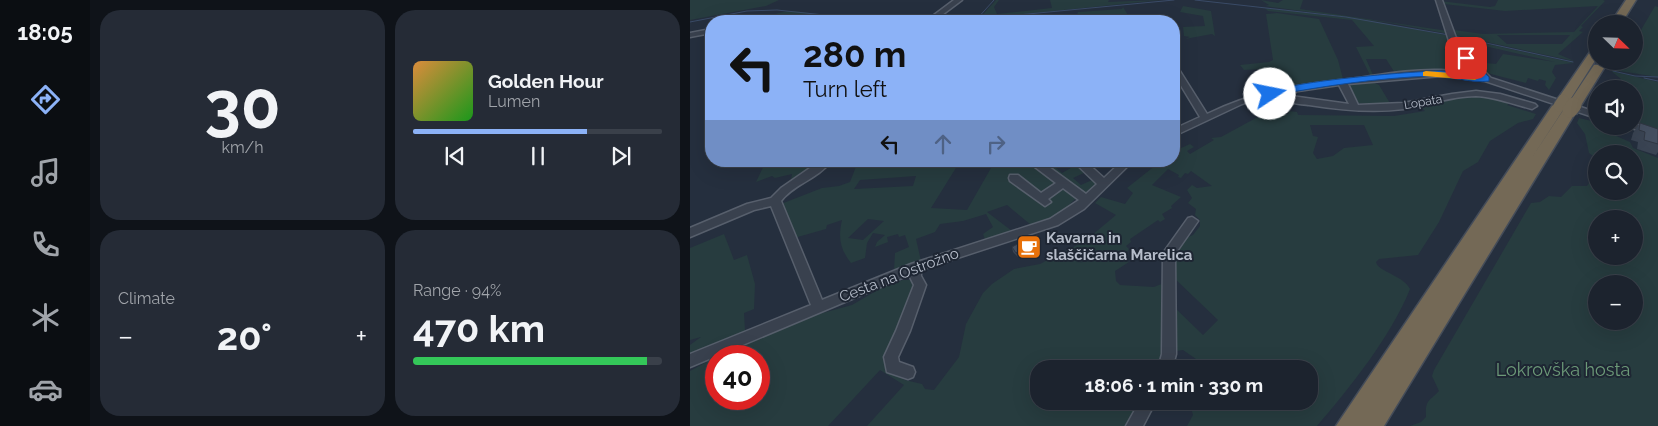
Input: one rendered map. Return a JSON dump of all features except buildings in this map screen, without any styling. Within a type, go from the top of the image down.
[{"type":"highway","points":[[1621,15],[1631,0]]},
{"type":"highway","points":[[1632,15],[1642,0]]},
{"type":"highway","points":[[1371,426],[1567,105],[1588,66]]},
{"type":"highway","points":[[1346,426],[1567,105],[1595,70]]},
{"type":"street","points":[[938,15],[959,0]]},
{"type":"street","points":[[1439,0],[1455,47],[1494,88],[1492,95]]},
{"type":"street","points":[[690,35],[705,32]]},
{"type":"street","points":[[1180,128],[1240,102],[1342,82],[1441,73],[1486,79],[1588,112]]},
{"type":"street","points":[[1180,78],[1205,118]]},
{"type":"street","points":[[1342,82],[1354,106]]},
{"type":"street","name":"Lopata","points":[[1283,95],[1333,106],[1403,106],[1467,94],[1492,95],[1532,106]]},
{"type":"street","points":[[1643,130],[1658,134]]},
{"type":"street","points":[[690,233],[751,207],[775,201],[780,195],[816,172],[821,167]]},
{"type":"street","points":[[1042,167],[1086,200]]},
{"type":"street","points":[[1085,167],[1104,184]]},
{"type":"street","name":"Cesta na Ostrožno","points":[[690,361],[915,267],[1054,222],[1086,200],[1122,167]]},
{"type":"street","points":[[1014,178],[1043,200],[1063,183]]},
{"type":"street","points":[[775,201],[818,306]]},
{"type":"street","points":[[1167,360],[1169,354],[1169,253],[1192,221]]},
{"type":"street","points":[[908,372],[892,367],[891,357],[920,285],[915,277],[915,267]]},
{"type":"street","points":[[1134,426],[1144,410]]},
{"type":"green space","points":[[690,0],[779,0],[766,6],[717,15],[705,15],[705,17],[690,20]]},
{"type":"green space","points":[[996,0],[999,0],[994,7],[997,14],[1052,8],[1050,0],[1109,0],[1108,2],[1160,0],[1017,15],[983,15]]},
{"type":"green space","points":[[1261,0],[1278,3],[1283,0],[1303,0],[1300,9],[1448,31],[1449,34],[1391,23],[1265,6],[1269,5]]},
{"type":"green space","points":[[1498,0],[1605,1],[1592,15],[1590,15],[1598,6],[1505,11],[1444,4],[1453,30],[1440,1],[1495,6]]},
{"type":"green space","points":[[1183,6],[1211,11],[1215,36],[1212,34],[1185,39],[1190,37],[1184,36],[1183,27],[1205,26],[1203,16],[1180,12]]},
{"type":"green space","points":[[1655,6],[1658,7],[1658,77],[1613,70],[1643,70],[1643,27]]},
{"type":"green space","points":[[1123,7],[1128,15],[1077,15],[1078,12],[1122,9]]},
{"type":"green space","points":[[1265,8],[1368,20],[1450,36],[1468,63],[1455,50],[1444,49],[1461,73],[1419,71],[1395,73],[1386,59],[1366,59],[1373,75],[1370,75],[1356,47],[1374,46],[1352,20],[1268,11]]},
{"type":"green space","points":[[794,11],[825,15],[770,15]]},
{"type":"green space","points":[[1277,13],[1319,19],[1338,60],[1343,79],[1280,89],[1275,84],[1278,83],[1277,80],[1271,81],[1262,71],[1263,69],[1244,70],[1240,65],[1273,60],[1266,14]]},
{"type":"green space","points":[[1588,17],[1579,31],[1583,32],[1558,54],[1574,61],[1454,35],[1454,30],[1483,34],[1574,32]],"holes":[[[1497,35],[1570,35],[1562,44],[1507,44]]]},
{"type":"green space","points":[[1455,37],[1574,63],[1555,65],[1552,72],[1556,78],[1549,90],[1545,85],[1546,81],[1528,78],[1526,83],[1487,73],[1476,62],[1496,64],[1503,54],[1555,62],[1454,39]]},
{"type":"green space","points":[[1611,71],[1658,82],[1658,131],[1643,127],[1643,80],[1621,79]]},
{"type":"green space","points":[[1373,82],[1379,85],[1391,105],[1356,103],[1347,85]]},
{"type":"green space","points":[[1478,95],[1513,101],[1520,106],[1510,103],[1507,105],[1536,114],[1533,119],[1518,123],[1490,141],[1478,162],[1463,171],[1439,222],[1418,255],[1379,259],[1376,262],[1381,268],[1402,280],[1410,289],[1392,325],[1369,361],[1317,426],[1187,426],[1193,415],[1192,410],[1318,410],[1318,360],[1195,360],[1183,350],[1176,351],[1169,259],[1186,238],[1193,235],[1200,226],[1200,220],[1195,215],[1196,209],[1188,203],[1192,198],[1187,190],[1192,185],[1197,188],[1212,186],[1191,171],[1188,174],[1185,173],[1181,178],[1168,169],[1152,185],[1181,197],[1171,206],[1172,208],[1162,214],[1165,219],[1160,222],[1158,220],[1130,239],[1131,242],[1126,246],[1129,249],[1126,253],[1076,263],[1121,257],[1129,262],[1115,271],[1116,281],[1120,285],[1154,287],[1164,283],[1162,360],[1030,360],[1030,410],[1140,410],[1130,426],[867,426],[904,385],[880,370],[828,426],[690,426],[690,371],[705,363],[705,410],[770,410],[770,345],[744,345],[819,314],[852,305],[888,284],[903,280],[911,280],[915,285],[910,292],[890,373],[905,380],[922,384],[925,389],[934,390],[959,357],[966,324],[983,293],[992,284],[1014,269],[1040,264],[1085,241],[1116,215],[1095,203],[1101,197],[1125,204],[1133,193],[1127,188],[1153,167],[1180,167],[1180,147],[1190,144],[1194,147],[1187,151],[1190,154],[1214,140],[1211,138],[1221,137],[1256,118],[1288,114],[1289,111],[1297,112],[1298,115],[1394,116],[1425,111],[1419,105]],"holes":[[[1310,125],[1364,125],[1373,145],[1344,148],[1333,156],[1317,159],[1313,153],[1318,137],[1313,136]],[[1172,276],[1218,320],[1203,335],[1173,306]]]},
{"type":"green space","name":"Lokrovška hosta","points":[[1579,118],[1588,120],[1588,135],[1614,135],[1630,142],[1632,145],[1588,145],[1588,148],[1585,134],[1577,123]]},
{"type":"green space","name":"Lokrovška hosta","points":[[1643,152],[1658,158],[1658,426],[1410,426],[1421,422],[1426,417],[1427,404],[1439,391],[1432,376],[1434,370],[1531,203],[1540,202],[1549,196],[1561,197],[1572,186],[1588,184],[1588,200],[1643,200]]},
{"type":"green space","points":[[763,167],[816,167],[790,186],[792,174],[775,178],[772,176],[756,182]]},
{"type":"green space","points":[[856,167],[957,167],[931,208],[967,210],[992,167],[1055,167],[1062,173],[1073,167],[1081,167],[1086,172],[1073,178],[1081,185],[1092,180],[1099,185],[1074,200],[1056,218],[986,242],[983,234],[993,227],[986,214],[963,221],[940,224],[935,232],[916,239],[921,261],[894,270],[895,253],[909,247],[905,235],[899,237],[898,234],[887,237],[888,242],[875,247],[877,242],[885,235],[873,233],[867,243],[865,258],[851,263],[844,253],[841,243],[842,220],[827,225],[826,229],[794,238],[781,204],[822,188],[839,186],[850,182]],"holes":[[[916,176],[913,186],[854,189],[860,180]],[[1007,205],[1031,225],[1031,226],[1012,231],[987,212]],[[868,219],[884,221],[863,240],[848,238]]]},
{"type":"green space","points":[[724,234],[734,260],[747,255],[755,284],[754,309],[744,313],[745,331],[714,345],[705,345],[705,349],[690,356],[690,345],[701,337],[690,340],[690,248]]},
{"type":"waterway","points":[[980,15],[994,0]]},
{"type":"waterway","points":[[1018,15],[1174,0]]},
{"type":"waterway","points":[[1195,0],[1346,17],[1449,35]]},
{"type":"waterway","points":[[726,15],[747,11],[777,10],[824,15]]},
{"type":"waterway","points":[[690,22],[705,19]]},
{"type":"waterway","points":[[1454,36],[1573,62]]},
{"type":"waterway","points":[[1613,71],[1635,76],[1658,77]]},
{"type":"waterway","points":[[1644,78],[1658,81]]},
{"type":"slow traffic","points":[[1426,74],[1441,73],[1475,77]]},
{"type":"place","name":"Kavarna in slaščičarna Marelica","points":[[1029,247]]},
{"type":"route","points":[[1270,94],[1304,87],[1405,75],[1441,73],[1486,79],[1466,58]]}]
